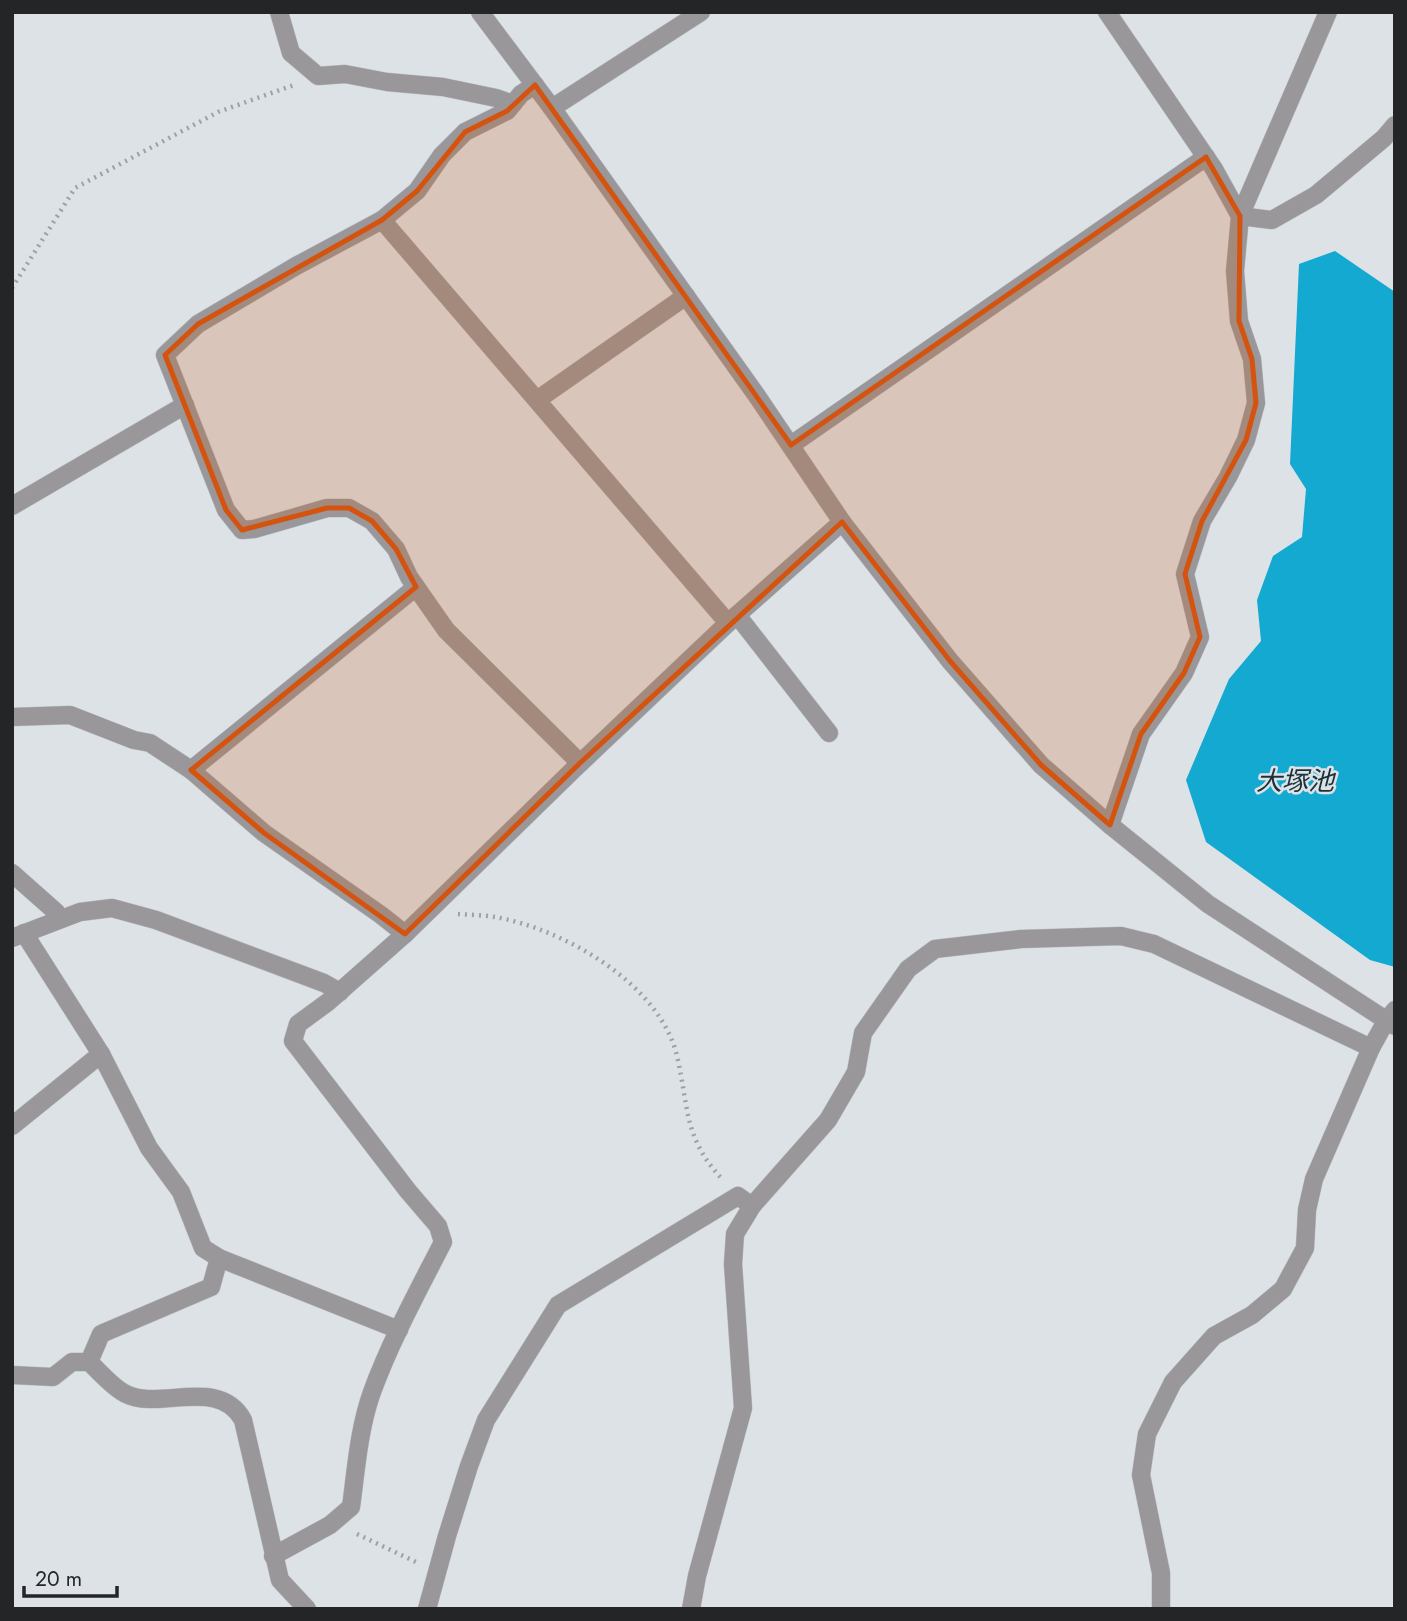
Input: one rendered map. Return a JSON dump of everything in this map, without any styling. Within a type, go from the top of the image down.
[{"type":"street","points":[[279,12],[291,53],[318,76],[345,74],[387,82],[443,87],[513,104]]},
{"type":"street","points":[[481,12],[686,296],[842,522],[950,661],[1041,765],[1110,825],[1209,904],[1392,1019],[1371,1048],[1314,1180],[1307,1210],[1305,1248],[1283,1289],[1252,1315],[1214,1336],[1173,1382],[1147,1434],[1141,1475],[1161,1573],[1161,1609]]},
{"type":"street","points":[[552,108],[701,12]]},
{"type":"street","points":[[1107,12],[1206,157],[1240,216]]},
{"type":"street","points":[[1110,825],[1141,734],[1184,673],[1200,637],[1185,575],[1202,522],[1246,440],[1256,403],[1252,359],[1238,321],[1235,271],[1240,216],[1328,12]]},
{"type":"street","points":[[535,85],[521,94],[507,111],[465,132],[442,155],[417,191],[382,220],[296,266],[198,324],[165,355],[226,510],[242,530],[327,508],[349,508],[372,522],[396,549],[416,587],[446,630],[580,763]]},
{"type":"street","points":[[1240,216],[1272,220],[1317,195],[1391,135]]},
{"type":"street","points":[[791,445],[1206,157]]},
{"type":"street","points":[[382,220],[829,733]]},
{"type":"street","points":[[537,400],[686,296]]},
{"type":"street","points":[[12,506],[185,405]]},
{"type":"street","points":[[273,1556],[330,1525],[351,1507],[371,1394],[443,1242],[438,1226],[293,1041],[298,1024],[340,992],[405,934],[732,619],[842,522]]},
{"type":"street","points":[[191,770],[416,587]]},
{"type":"street","points":[[12,717],[70,715],[134,740],[149,743],[191,770],[264,833],[405,934]]},
{"type":"street","points":[[12,873],[56,912],[60,919]]},
{"type":"street","points":[[340,992],[324,983],[169,925],[112,908],[80,912],[18,935],[101,1054],[149,1148],[181,1192],[203,1248],[219,1258],[399,1330]]},
{"type":"street","points":[[427,1609],[469,1466],[486,1420],[558,1305],[745,1201],[828,1120],[856,1072],[863,1033],[908,969],[935,949],[1021,939],[1121,936],[1154,944],[1371,1048]]},
{"type":"street","points":[[12,1126],[101,1054]]},
{"type":"street","points":[[691,1609],[696,1576],[743,1408],[733,1264],[736,1234],[745,1201]]},
{"type":"street","points":[[89,1362],[101,1334],[211,1287],[219,1258]]},
{"type":"street","points":[[12,1375],[53,1377],[72,1362],[89,1362],[125,1394],[139,1398],[184,1396],[218,1399],[236,1407],[243,1420],[280,1580],[307,1609]]},
{"type":"path","points":[[12,288],[75,188],[218,112],[318,76]]},
{"type":"path","points":[[429,911],[495,917],[525,925],[578,946],[634,986],[654,1007],[669,1033],[677,1055],[688,1122],[694,1138],[709,1165],[745,1201]]},
{"type":"path","points":[[330,1525],[364,1537],[437,1572]]},
{"type":"highlighted area","points":[[535,85],[791,445],[1206,157],[1240,216],[1239,321],[1252,359],[1256,403],[1246,440],[1202,521],[1185,574],[1200,637],[1184,673],[1141,734],[1110,825],[1041,765],[950,661],[842,522],[580,763],[405,934],[264,833],[191,770],[416,587],[396,549],[372,521],[349,508],[327,508],[242,530],[226,510],[165,355],[198,324],[382,220],[417,191],[465,132],[507,111]]},
{"type":"water","name":"大塚池","points":[[1335,251],[1395,292],[1395,967],[1370,960],[1206,842],[1186,780],[1229,679],[1261,641],[1257,600],[1273,556],[1302,537],[1306,489],[1290,464],[1299,264]]}]
